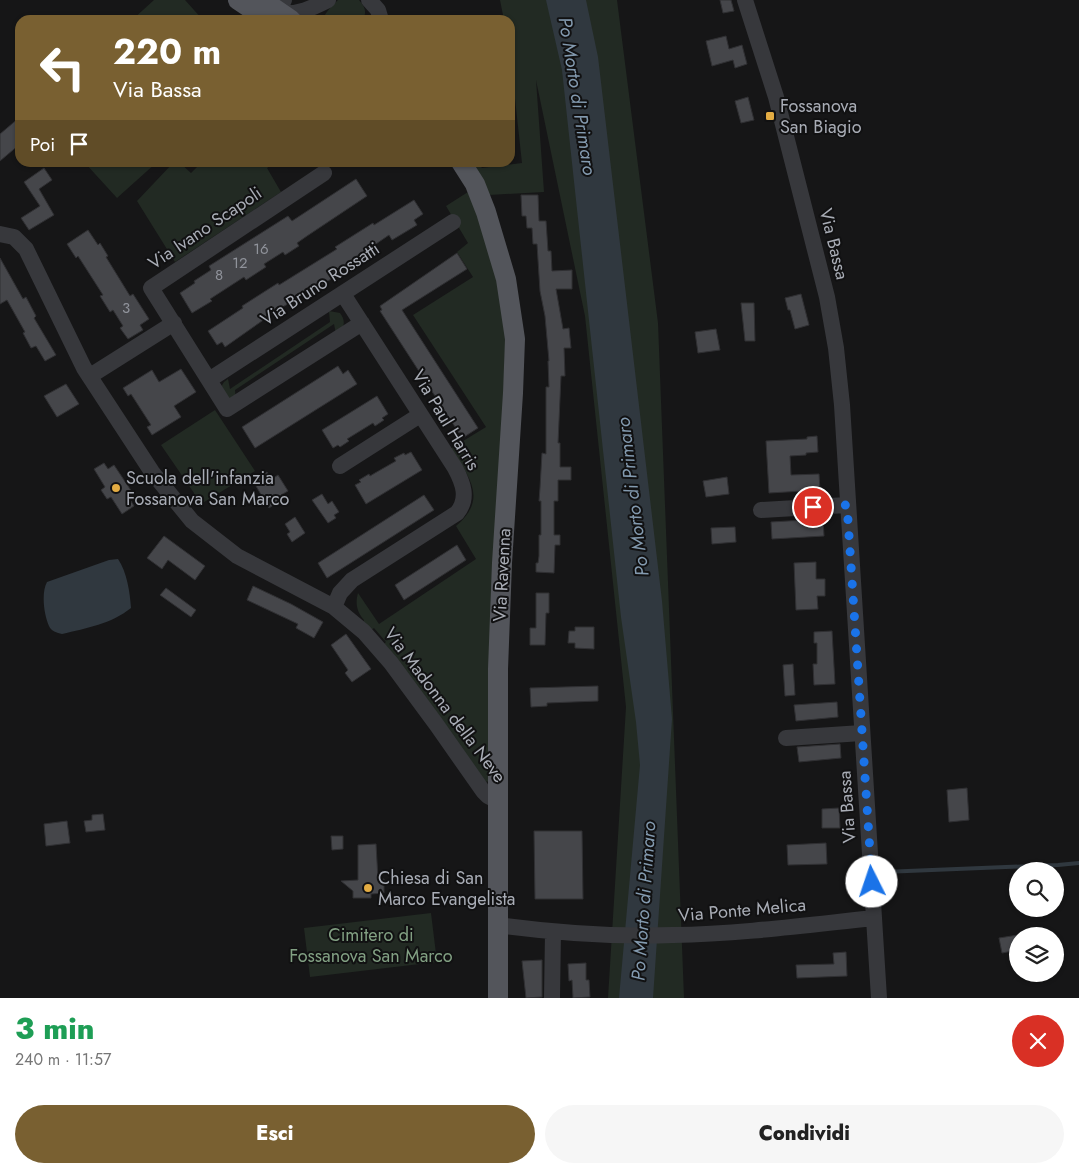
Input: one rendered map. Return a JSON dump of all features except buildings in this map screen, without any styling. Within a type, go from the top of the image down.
[{"type":"main road","points":[[238,0],[280,15]]},
{"type":"main road","points":[[262,0],[280,15]]},
{"type":"main road","name":"Via Ravenna","points":[[464,167],[475,184],[489,220],[506,279],[515,339],[498,669],[498,998]]},
{"type":"street","points":[[280,15],[299,12],[328,0]]},
{"type":"street","points":[[320,15],[320,11],[328,0]]},
{"type":"street","points":[[369,0],[378,10],[380,15]]},
{"type":"street","name":"Via Bassa","points":[[745,0],[776,97],[833,328],[842,405],[879,998]]},
{"type":"street","name":"Via Ivano Scapoli","points":[[174,323],[151,288],[324,172]]},
{"type":"street","name":"Via Bruno Rossatti","points":[[209,380],[453,222]]},
{"type":"street","name":"Via Madonna della Neve","points":[[7,236],[26,249],[76,353],[90,376],[152,472],[192,521],[237,556],[334,607],[364,632],[436,724],[483,791],[498,801]]},
{"type":"street","name":"Via Paul Harris","points":[[334,607],[340,593],[352,580],[457,513],[461,508],[464,492],[462,482],[454,468],[343,294]]},
{"type":"street","points":[[90,376],[174,323],[227,409],[362,323]]},
{"type":"street","points":[[340,466],[420,415]]},
{"type":"street","points":[[761,510],[847,505]]},
{"type":"street","points":[[786,738],[862,733]]},
{"type":"street","name":"Via Ponte Melica","points":[[498,925],[553,932],[672,936],[874,918]]},
{"type":"street","points":[[552,998],[553,932]]},
{"type":"green space","points":[[154,0],[185,0],[198,15],[138,15]]},
{"type":"green space","points":[[338,0],[359,0],[365,9],[365,15],[325,15]]},
{"type":"green space","points":[[500,0],[617,0],[658,323],[684,998],[608,998],[626,707],[585,316],[536,80],[544,192],[489,195],[471,167],[515,167],[515,164],[522,163],[515,99],[515,15],[503,15]]},
{"type":"green space","points":[[89,167],[152,167],[117,198]]},
{"type":"green space","points":[[169,167],[184,167],[191,173],[197,167],[268,167],[267,168],[281,192],[175,262],[137,201]]},
{"type":"green space","points":[[468,192],[488,241],[506,321],[490,781],[485,782],[382,646],[386,642],[374,628],[370,631],[363,624],[364,620],[358,611],[357,604],[358,593],[379,624],[476,559],[456,526],[466,516],[471,507],[472,488],[464,469],[450,449],[486,427],[413,315],[473,277],[457,252],[468,243],[446,206]]},
{"type":"green space","points":[[329,311],[340,313],[342,316],[344,324],[339,332],[336,334],[334,324],[235,390],[236,400],[228,400],[221,387],[224,382],[228,379],[230,389],[330,322]]},
{"type":"green space","points":[[215,410],[255,471],[196,507],[194,493],[161,445]]},
{"type":"green space","name":"Cimitero di Fossanova San Marco","points":[[431,913],[437,962],[310,977],[304,928]]},
{"type":"water","name":"Po Morto di Primaro","points":[[546,0],[586,0],[598,57],[662,601],[672,719],[653,998],[619,998],[640,765],[636,722],[621,617],[562,70]]},
{"type":"water","points":[[118,559],[126,576],[131,608],[107,622],[90,627],[62,634],[51,629],[47,621],[44,604],[44,592],[47,582],[109,560]]},
{"type":"waterway","points":[[883,872],[1079,863]]},
{"type":"place","name":"Fossanova San Biagio","points":[[770,116]]},
{"type":"place","name":"Scuola dell'infanzia Fossanova San Marco","points":[[116,488]]},
{"type":"place","name":"Chiesa di San Marco Evangelista","points":[[368,888]]},
{"type":"route","points":[[813,507],[847,505],[872,882]]}]
